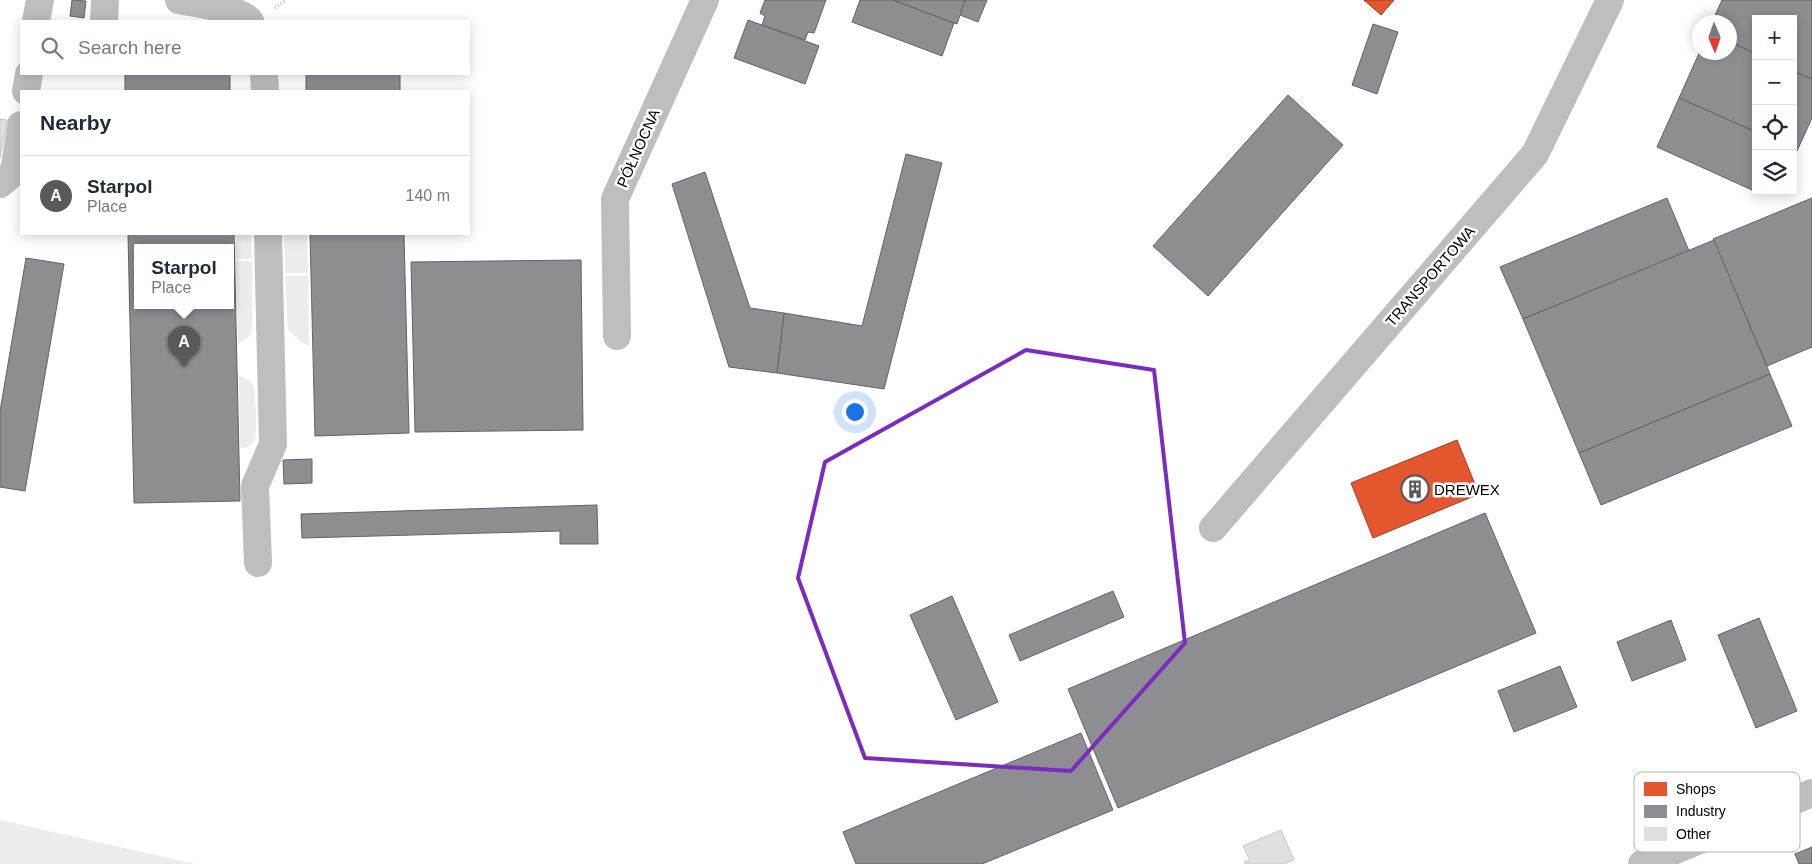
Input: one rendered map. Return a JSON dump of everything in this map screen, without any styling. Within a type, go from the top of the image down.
[{"type":"street","points":[[36,20],[40,0]]},
{"type":"street","points":[[104,20],[105,0]]},
{"type":"street","points":[[179,0],[229,10],[249,20]]},
{"type":"street","name":"PÓŁNOCNA","points":[[617,336],[614,199],[705,0]]},
{"type":"street","name":"TRANSPORTOWA","points":[[1213,528],[1535,154],[1610,0]]},
{"type":"street","points":[[26,90],[29,75]]},
{"type":"street","points":[[264,75],[265,90]]},
{"type":"street","points":[[0,184],[14,172],[20,132]]},
{"type":"street","points":[[258,563],[255,486],[274,444],[268,235]]},
{"type":"street","points":[[1800,799],[1812,794]]},
{"type":"street","points":[[1642,864],[1671,852]]},
{"type":"highlighted area","points":[[1026,350],[1154,370],[1185,643],[1071,771],[865,758],[798,578],[825,462]]},
{"type":"shaded area","points":[[235,235],[251,235],[252,259],[236,259]]},
{"type":"shaded area","points":[[284,235],[307,235],[308,273],[285,273]]},
{"type":"shaded area","points":[[236,261],[252,261],[252,330],[247,338],[238,343]]},
{"type":"shaded area","points":[[285,276],[308,276],[309,346],[301,342],[288,330]]},
{"type":"shaded area","points":[[239,375],[251,381],[254,387],[256,416],[254,441],[250,446],[242,448],[240,448]]},
{"type":"shaded area","points":[[0,820],[195,864],[0,864]]},
{"type":"building: Shops","points":[[1364,0],[1394,0],[1381,15]]},
{"type":"building: Shops","name":"DREWEX","points":[[1457,440],[1479,494],[1373,538],[1351,483]]},
{"type":"building: Industry","points":[[72,0],[86,1],[84,18],[70,16]]},
{"type":"building: Industry","points":[[765,0],[826,0],[814,33],[808,32],[805,40],[762,25],[765,16],[760,13]]},
{"type":"building: Industry","points":[[860,0],[893,0],[954,23],[942,56],[852,22]]},
{"type":"building: Industry","points":[[893,0],[965,0],[957,24]]},
{"type":"building: Industry","points":[[965,0],[987,0],[978,22],[960,15]]},
{"type":"building: Industry","points":[[1722,0],[1812,0],[1812,79],[1797,73],[1797,15],[1752,15],[1752,52],[1737,45],[1737,15],[1715,15]]},
{"type":"building: Industry","points":[[748,20],[819,46],[805,84],[734,58]]},
{"type":"building: Industry","points":[[1373,24],[1398,32],[1377,94],[1352,85]]},
{"type":"building: Industry","points":[[1737,45],[1752,52],[1752,130],[1679,98],[1696,60],[1737,60]]},
{"type":"building: Industry","points":[[1797,73],[1812,79],[1812,118],[1797,151]]},
{"type":"building: Industry","points":[[125,75],[230,75],[230,90],[125,90]]},
{"type":"building: Industry","points":[[306,75],[400,75],[400,90],[306,90]]},
{"type":"building: Industry","points":[[1288,95],[1343,145],[1208,296],[1153,246]]},
{"type":"building: Industry","points":[[1679,98],[1752,130],[1752,190],[1657,147]]},
{"type":"building: Industry","points":[[906,154],[942,163],[884,389],[777,373],[784,313],[862,326]]},
{"type":"building: Industry","points":[[705,172],[750,308],[784,313],[777,373],[729,367],[672,184]]},
{"type":"building: Industry","points":[[1667,198],[1689,251],[1523,319],[1500,267]]},
{"type":"building: Industry","points":[[1812,198],[1812,347],[1767,366],[1713,239]]},
{"type":"building: Industry","points":[[128,235],[234,235],[240,501],[134,503]]},
{"type":"building: Industry","points":[[310,235],[404,235],[409,433],[315,436]]},
{"type":"building: Industry","points":[[1714,240],[1770,374],[1579,453],[1523,319]]},
{"type":"building: Industry","points":[[26,258],[64,264],[25,491],[0,487],[0,411]]},
{"type":"building: Industry","points":[[581,260],[583,430],[415,432],[411,262]]},
{"type":"building: Industry","points":[[1770,374],[1792,426],[1601,505],[1579,453]]},
{"type":"building: Industry","points":[[312,459],[312,483],[284,484],[283,460]]},
{"type":"building: Industry","points":[[597,505],[598,544],[560,544],[560,531],[302,538],[301,514]]},
{"type":"building: Industry","points":[[1485,513],[1536,633],[1118,808],[1068,689]]},
{"type":"building: Industry","points":[[1113,591],[1124,617],[1020,661],[1009,635]]},
{"type":"building: Industry","points":[[952,596],[998,702],[956,720],[910,615]]},
{"type":"building: Industry","points":[[1759,618],[1797,711],[1756,728],[1718,635]]},
{"type":"building: Industry","points":[[1671,620],[1686,660],[1632,681],[1617,642]]},
{"type":"building: Industry","points":[[1560,666],[1577,707],[1514,732],[1498,691]]},
{"type":"building: Industry","points":[[1081,733],[1113,810],[982,864],[856,864],[843,832]]},
{"type":"building: Industry","points":[[1812,847],[1812,864],[1799,864],[1795,854]]},
{"type":"building: Other","points":[[0,119],[7,120],[0,158]]},
{"type":"building: Other","points":[[1281,830],[1294,860],[1283,864],[1245,864],[1244,862],[1250,860],[1243,846]]},
{"type":"place","name":"Starpol","points":[[184,367]]},
{"type":"place","name":"DREWEX","points":[[1415,489]]}]
